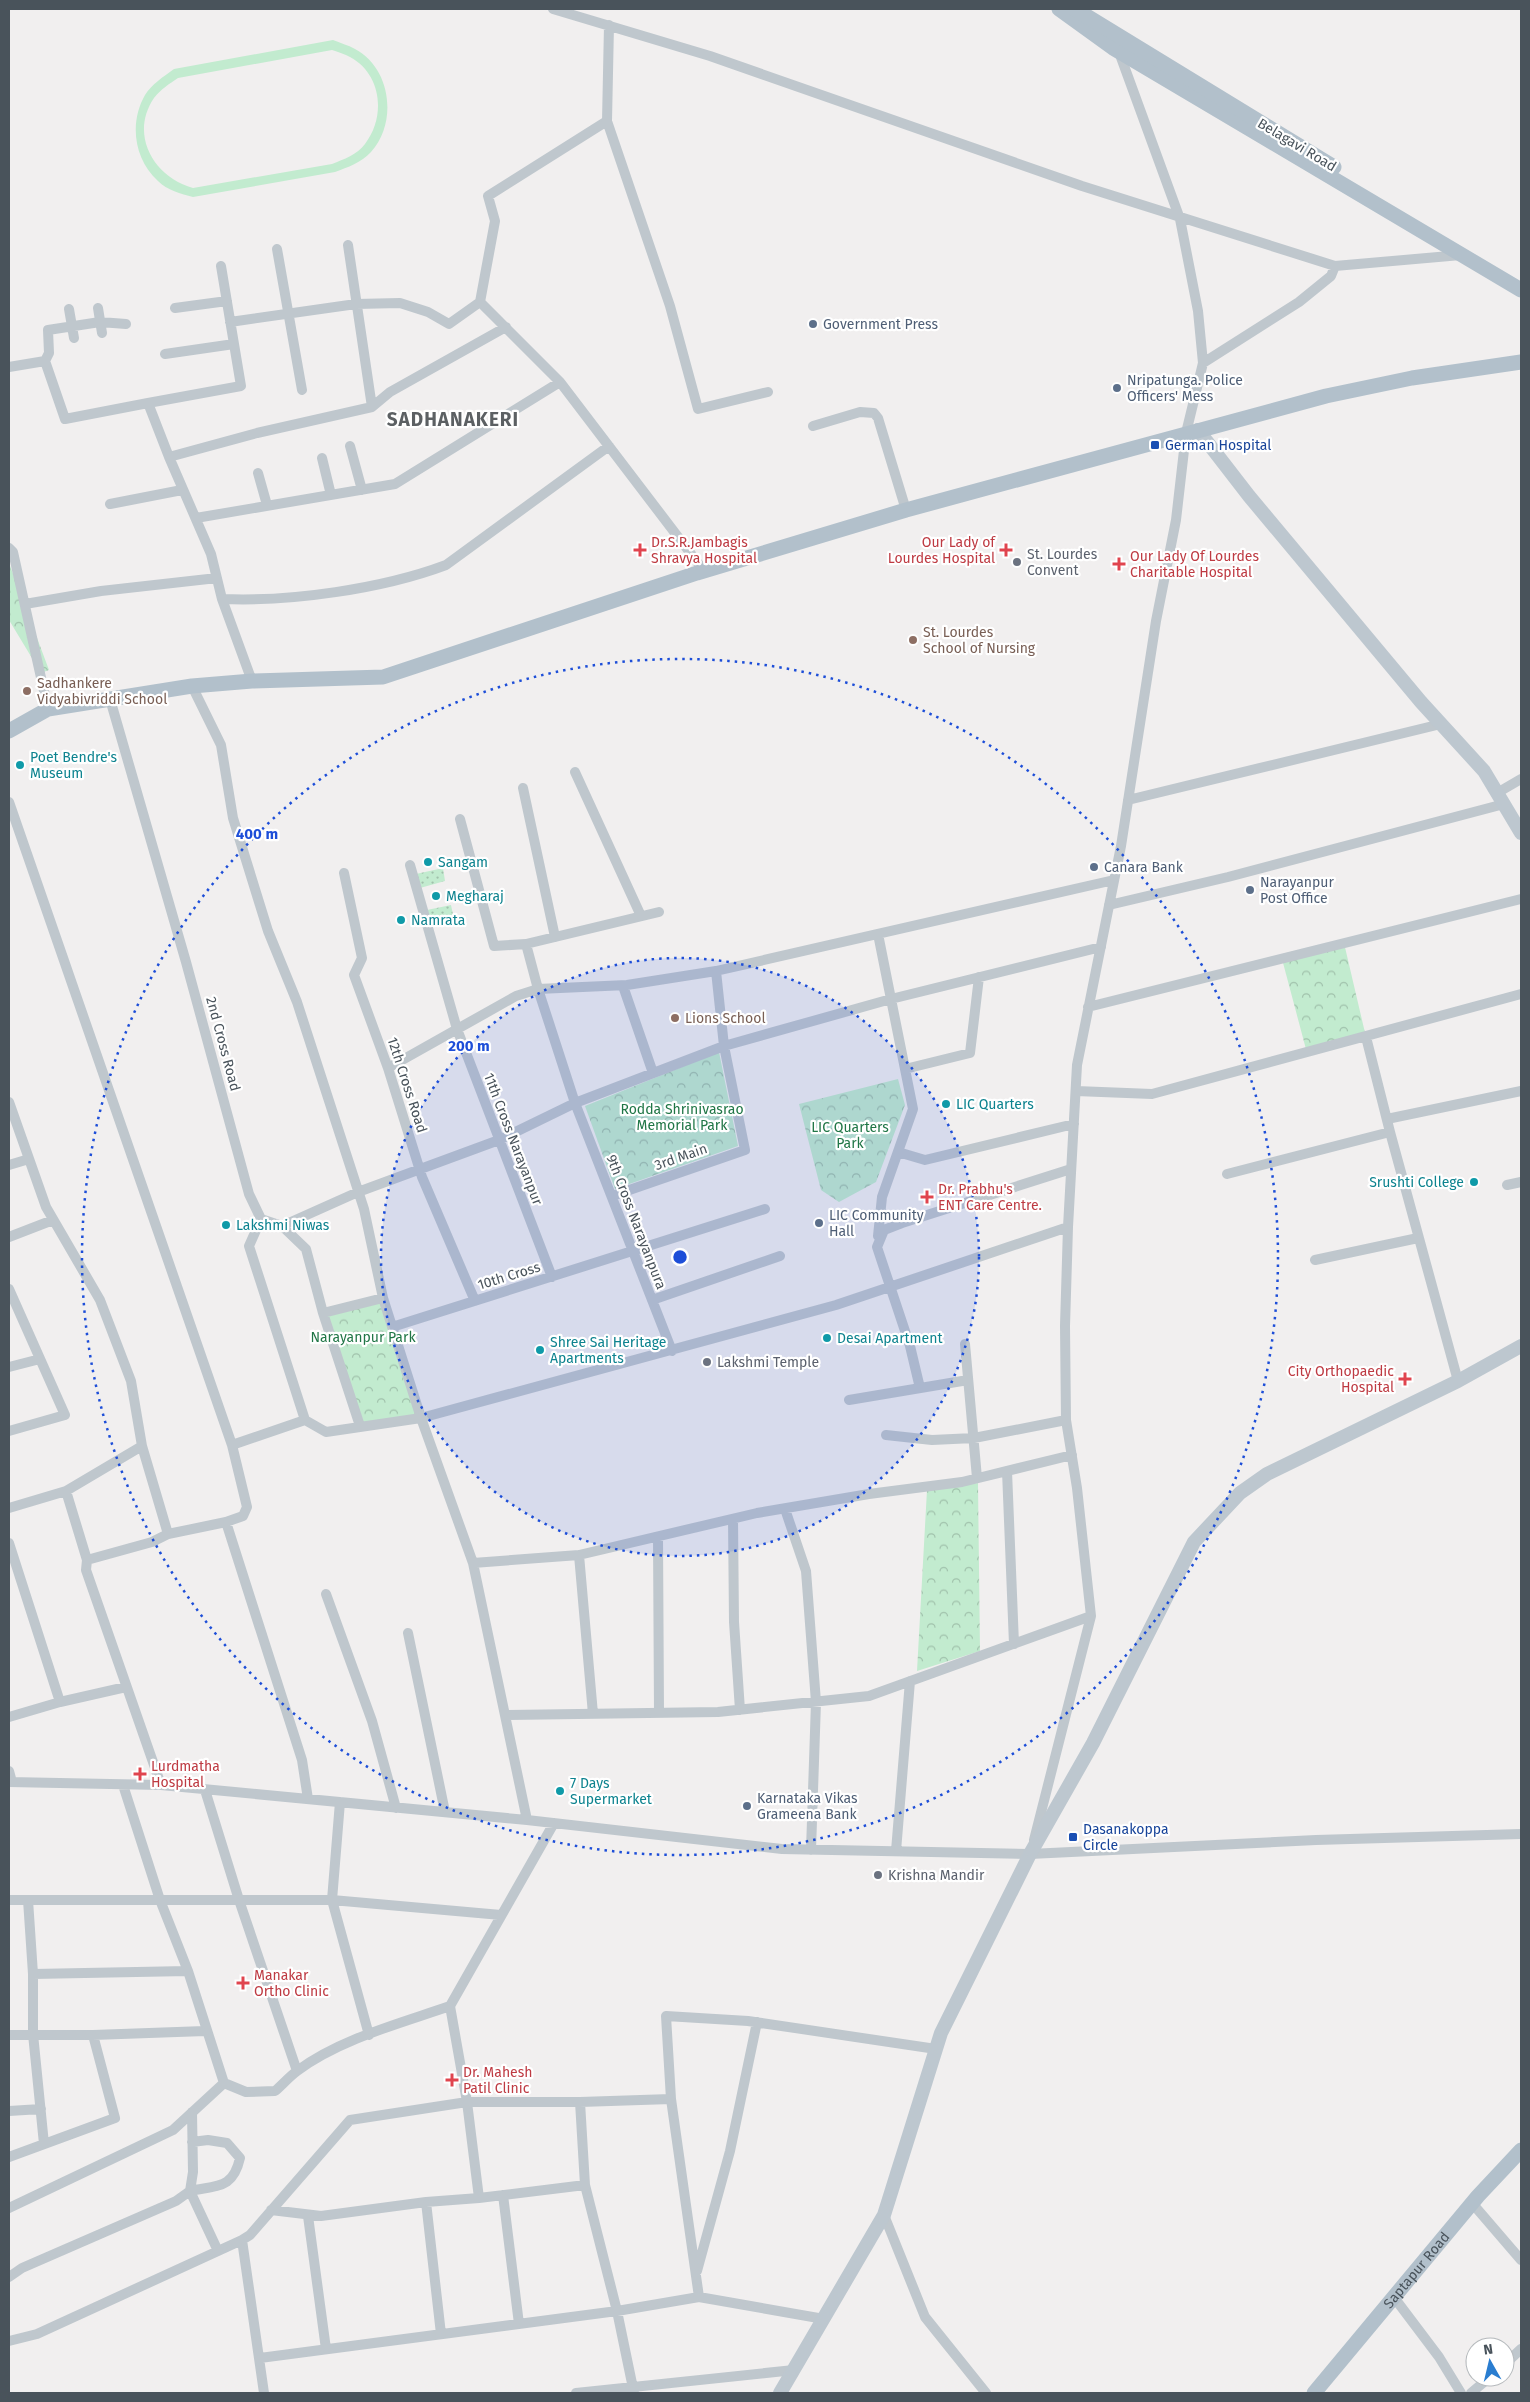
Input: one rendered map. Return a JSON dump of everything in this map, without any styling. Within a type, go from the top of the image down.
[{"type":"main road","points":[[1059,9],[1119,52],[1521,290]]},
{"type":"main road","name":"Belagavi Road","points":[[1075,9],[1115,35],[1521,278]]},
{"type":"main road","points":[[9,731],[48,709],[192,686],[383,677],[704,572],[906,510],[1326,396],[1412,378],[1521,362]]},
{"type":"main road","name":"Saptapur Road","points":[[1314,2393],[1472,2203],[1521,2150]]},
{"type":"street","points":[[553,9],[710,56],[1180,219],[1335,266],[1462,254]]},
{"type":"street","points":[[609,26],[607,121],[670,306],[698,408],[768,392]]},
{"type":"street","points":[[1030,1854],[1091,1616],[1066,1420],[1065,1326],[1068,1227],[1077,1066],[1114,880],[1156,621],[1176,520],[1203,363],[1198,311],[1180,219],[1119,52]]},
{"type":"street","points":[[230,322],[356,304],[400,303],[428,312],[449,324],[480,302],[495,221],[488,196],[607,121]]},
{"type":"street","points":[[348,245],[372,407]]},
{"type":"street","points":[[277,248],[302,390]]},
{"type":"street","points":[[44,361],[65,419],[241,386],[221,266]]},
{"type":"street","points":[[1203,363],[1299,302],[1332,276],[1335,266]]},
{"type":"street","points":[[175,308],[227,301]]},
{"type":"street","points":[[480,302],[560,382],[704,572]]},
{"type":"street","points":[[98,308],[102,333]]},
{"type":"street","points":[[68,309],[74,338]]},
{"type":"street","points":[[9,367],[44,361],[49,353],[48,330],[100,322],[126,324]]},
{"type":"street","points":[[169,457],[257,433],[372,407],[390,392],[506,327]]},
{"type":"street","points":[[165,354],[234,344]]},
{"type":"street","points":[[196,518],[395,484],[560,382]]},
{"type":"street","points":[[148,403],[182,490],[211,554],[222,599],[252,682]]},
{"type":"street","points":[[813,426],[860,412],[874,413],[878,418],[906,510]]},
{"type":"street","points":[[1192,431],[1441,724],[1484,771],[1521,833]]},
{"type":"street","points":[[350,446],[362,490]]},
{"type":"street","points":[[222,599],[257,600],[364,587],[422,574],[446,564],[609,446]]},
{"type":"street","points":[[322,458],[331,495]]},
{"type":"street","points":[[258,473],[267,506]]},
{"type":"street","points":[[110,504],[182,490]]},
{"type":"street","points":[[9,548],[13,552],[48,709]]},
{"type":"street","points":[[25,604],[101,591],[217,578]]},
{"type":"street","points":[[192,686],[221,745],[233,818],[268,931],[298,1002],[358,1192],[383,1298],[420,1418],[473,1563],[527,1820]]},
{"type":"street","name":"2nd Cross Road","points":[[110,699],[186,962],[249,1194],[261,1219]]},
{"type":"street","points":[[1128,800],[1441,724]]},
{"type":"street","points":[[575,772],[641,916]]},
{"type":"street","points":[[1109,905],[1228,877],[1500,798],[1521,779]]},
{"type":"street","points":[[523,788],[555,937]]},
{"type":"street","points":[[9,802],[232,1445],[247,1507],[243,1516],[226,1522],[168,1534],[152,1542],[87,1560]]},
{"type":"street","points":[[460,819],[494,946],[526,944],[659,912]]},
{"type":"street","name":"11th Cross Narayanpur","points":[[410,866],[456,1029],[552,1277]]},
{"type":"street","name":"12th Cross Road","points":[[344,873],[362,958],[354,975],[388,1068],[420,1171],[475,1301]]},
{"type":"street","points":[[388,1068],[516,996],[538,989],[623,986],[716,971],[1114,880]]},
{"type":"street","points":[[1088,1007],[1521,899]]},
{"type":"street","points":[[878,934],[912,1109],[882,1197],[877,1247],[910,1346],[920,1388]]},
{"type":"street","name":"9th Cross Narayanpura","points":[[526,944],[538,989],[575,1103],[672,1350]]},
{"type":"street","points":[[282,1226],[358,1192],[420,1171],[499,1140],[575,1103],[724,1046],[891,999],[1101,947]]},
{"type":"street","points":[[716,971],[724,1046]]},
{"type":"street","points":[[905,1070],[970,1053],[979,977]]},
{"type":"street","points":[[623,986],[653,1073]]},
{"type":"street","points":[[1076,1091],[1152,1094],[1521,994]]},
{"type":"street","points":[[1366,1037],[1386,1119],[1458,1381]]},
{"type":"street","name":"3rd Main","points":[[612,1196],[745,1150],[724,1046]]},
{"type":"street","points":[[1386,1119],[1521,1090]]},
{"type":"street","points":[[9,1102],[46,1207],[100,1300],[131,1381],[142,1446],[168,1534]]},
{"type":"street","points":[[898,1152],[925,1160],[1074,1124]]},
{"type":"street","points":[[1227,1174],[1390,1132]]},
{"type":"street","points":[[9,1165],[29,1159]]},
{"type":"street","points":[[877,1247],[884,1230],[902,1222],[1072,1169]]},
{"type":"street","points":[[1507,1185],[1521,1182]]},
{"type":"street","name":"10th Cross","points":[[392,1327],[765,1209]]},
{"type":"street","points":[[360,1426],[323,1313],[306,1249],[282,1226],[261,1219],[249,1246],[305,1420],[326,1432],[420,1418],[672,1350],[891,1287],[1068,1227]]},
{"type":"street","points":[[9,1237],[53,1220]]},
{"type":"street","points":[[1315,1260],[1418,1238]]},
{"type":"street","points":[[652,1300],[780,1256]]},
{"type":"street","points":[[9,1289],[11,1301],[65,1415],[9,1431]]},
{"type":"street","points":[[323,1313],[383,1298]]},
{"type":"street","points":[[965,1344],[977,1478]]},
{"type":"street","points":[[780,2393],[884,2215],[941,2033],[1030,1854],[1093,1743],[1194,1542],[1240,1493],[1267,1474],[1458,1381],[1521,1346]]},
{"type":"street","points":[[9,1367],[40,1359]]},
{"type":"street","points":[[850,1400],[968,1380]]},
{"type":"street","points":[[232,1445],[305,1420]]},
{"type":"street","points":[[886,1434],[932,1440],[974,1438],[1066,1420]]},
{"type":"street","points":[[9,1508],[66,1492],[142,1446]]},
{"type":"street","points":[[473,1563],[578,1555],[784,1508],[977,1478],[1072,1456]]},
{"type":"street","points":[[1007,1471],[1014,1644]]},
{"type":"street","points":[[66,1492],[87,1560],[86,1570],[161,1785]]},
{"type":"street","points":[[784,1508],[806,1571],[816,1702],[811,1850]]},
{"type":"street","points":[[733,1519],[734,1622],[740,1710]]},
{"type":"street","points":[[226,1522],[302,1760],[308,1799]]},
{"type":"street","points":[[658,1537],[659,1713]]},
{"type":"street","points":[[9,1543],[60,1702]]},
{"type":"street","points":[[578,1555],[593,1714]]},
{"type":"street","points":[[326,1594],[372,1722],[396,1808]]},
{"type":"street","points":[[505,1715],[740,1710],[869,1696],[1091,1616]]},
{"type":"street","points":[[408,1633],[444,1812]]},
{"type":"street","points":[[896,1851],[910,1681]]},
{"type":"street","points":[[9,1717],[126,1686]]},
{"type":"street","points":[[9,1771],[10,1782],[161,1785],[527,1820],[782,1849],[1030,1854],[1306,1840],[1521,1834]]},
{"type":"street","points":[[123,1785],[160,1900],[188,1971],[205,2031],[224,2083],[246,2092],[274,2091],[297,2071],[322,2056],[369,2035],[450,2006]]},
{"type":"street","points":[[205,1790],[239,1900],[297,2071]]},
{"type":"street","points":[[340,1802],[332,1900],[369,2035]]},
{"type":"street","points":[[479,2198],[467,2102],[450,2006],[554,1823]]},
{"type":"street","points":[[9,1900],[332,1900],[501,1914]]},
{"type":"street","points":[[28,1900],[33,1974],[33,2034],[44,2144]]},
{"type":"street","points":[[33,1974],[188,1971]]},
{"type":"street","points":[[699,2297],[671,2099],[666,2016],[757,2022],[936,2049]]},
{"type":"street","points":[[696,2276],[730,2151],[757,2022]]},
{"type":"street","points":[[9,2035],[93,2035],[205,2031]]},
{"type":"street","points":[[9,2157],[115,2118],[93,2035]]},
{"type":"street","points":[[9,2208],[173,2130],[224,2083]]},
{"type":"street","points":[[9,2342],[37,2334],[250,2236],[350,2120],[467,2102],[580,2102],[671,2099]]},
{"type":"street","points":[[580,2102],[585,2186],[617,2311],[633,2390]]},
{"type":"street","points":[[9,2111],[41,2109]]},
{"type":"street","points":[[192,2112],[190,2191],[218,2251]]},
{"type":"street","points":[[9,2277],[22,2268],[176,2201],[190,2191],[226,2184],[237,2174],[240,2158],[228,2143],[208,2140],[192,2142]]},
{"type":"street","points":[[271,2210],[308,2216],[321,2216],[426,2202],[585,2186]]},
{"type":"street","points":[[503,2195],[519,2324]]},
{"type":"street","points":[[426,2202],[441,2334]]},
{"type":"street","points":[[1472,2203],[1521,2260]]},
{"type":"street","points":[[884,2215],[925,2317],[986,2393]]},
{"type":"street","points":[[308,2216],[326,2349]]},
{"type":"street","points":[[242,2240],[264,2393]]},
{"type":"street","points":[[1393,2296],[1439,2357],[1461,2393]]},
{"type":"street","points":[[260,2358],[617,2311],[699,2297],[824,2319]]},
{"type":"street","points":[[576,2393],[633,2390],[794,2370]]},
{"type":"green space","points":[[333,40],[355,49],[367,58],[376,69],[383,82],[387,96],[385,126],[380,140],[367,156],[335,172],[193,197],[188,196],[170,189],[158,181],[144,162],[136,140],[137,117],[145,95],[154,84],[174,69]],"holes":[[[332,50],[348,56],[361,65],[369,74],[377,97],[378,109],[372,133],[362,148],[350,156],[332,164],[193,188],[167,174],[150,153],[145,140],[144,126],[147,112],[154,98],[178,78]]]},
{"type":"green space","points":[[9,563],[49,670],[41,673],[9,620]]},
{"type":"green space","points":[[443,868],[445,881],[420,888],[416,874]]},
{"type":"green space","points":[[451,905],[454,919],[431,925],[427,910]]},
{"type":"green space","points":[[1344,943],[1366,1037],[1307,1053],[1282,959]]},
{"type":"green space","name":"Rodda Shrinivasrao Memorial Park","points":[[719,1052],[738,1146],[615,1189],[585,1106]]},
{"type":"green space","name":"LIC Quarters Park","points":[[898,1079],[905,1105],[876,1182],[839,1202],[821,1190],[799,1104]]},
{"type":"green space","name":"Narayanpur Park","points":[[383,1298],[421,1418],[360,1426],[323,1313]]},
{"type":"green space","points":[[978,1483],[980,1651],[917,1671],[927,1490]]},
{"type":"place","name":"Government Press","points":[[813,324]]},
{"type":"place","name":"Nripatunga. Police Officers' Mess","points":[[1117,388]]},
{"type":"place","name":"German Hospital","points":[[1155,445]]},
{"type":"place","name":"Dr.S.R.Jambagis Shravya Hospital","points":[[640,550]]},
{"type":"place","name":"Our Lady of Lourdes Hospital","points":[[1006,550]]},
{"type":"place","name":"St. Lourdes Convent","points":[[1017,562]]},
{"type":"place","name":"Our Lady Of Lourdes Charitable Hospital","points":[[1119,564]]},
{"type":"place","name":"St. Lourdes School of Nursing","points":[[913,640]]},
{"type":"place","name":"Sadhankere Vidyabivriddi School","points":[[27,691]]},
{"type":"place","name":"Poet Bendre's Museum","points":[[20,765]]},
{"type":"place","name":"Sangam","points":[[428,862]]},
{"type":"place","name":"Canara Bank","points":[[1094,867]]},
{"type":"place","name":"Narayanpur Post Office","points":[[1250,890]]},
{"type":"place","name":"Megharaj","points":[[436,896]]},
{"type":"place","name":"Namrata","points":[[401,920]]},
{"type":"place","name":"Lions School","points":[[675,1018]]},
{"type":"place","name":"LIC Quarters","points":[[946,1104]]},
{"type":"place","name":"Srushti College","points":[[1474,1182]]},
{"type":"place","name":"Dr. Prabhu's ENT Care Centre.","points":[[927,1197]]},
{"type":"place","name":"LIC Community Hall","points":[[819,1223]]},
{"type":"place","name":"Lakshmi Niwas","points":[[226,1225]]},
{"type":"place","name":"Desai Apartment","points":[[827,1338]]},
{"type":"place","name":"Shree Sai Heritage Apartments","points":[[540,1350]]},
{"type":"place","name":"Lakshmi Temple","points":[[707,1362]]},
{"type":"place","name":"City Orthopaedic Hospital","points":[[1405,1379]]},
{"type":"place","name":"Lurdmatha Hospital","points":[[140,1774]]},
{"type":"place","name":"7 Days Supermarket","points":[[560,1791]]},
{"type":"place","name":"Karnataka Vikas Grameena Bank","points":[[747,1806]]},
{"type":"place","name":"Dasanakoppa Circle","points":[[1073,1837]]},
{"type":"place","name":"Krishna Mandir","points":[[878,1875]]},
{"type":"place","name":"Manakar Ortho Clinic","points":[[243,1983]]},
{"type":"place","name":"Dr. Mahesh Patil Clinic","points":[[452,2080]]},
{"type":"district","name":"SADHANAKERI","points":[[453,419]]}]
